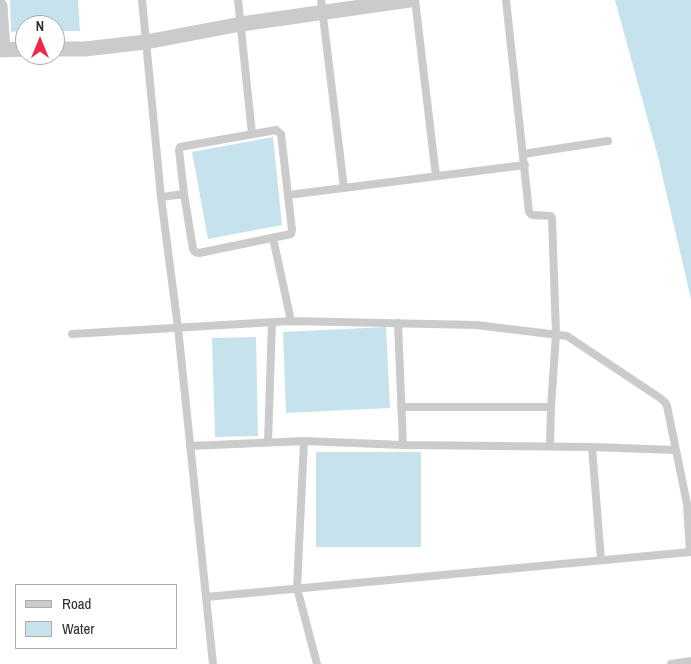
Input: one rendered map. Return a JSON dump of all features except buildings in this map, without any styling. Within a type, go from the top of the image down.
[{"type":"street","points":[[65,49],[85,49],[146,42],[322,6],[410,0]]},
{"type":"street","points":[[0,6],[2,50],[15,50]]},
{"type":"lane","points":[[142,0],[161,197],[178,328],[213,664]]},
{"type":"lane","points":[[238,0],[252,134]]},
{"type":"lane","points":[[415,0],[436,176]]},
{"type":"lane","points":[[506,0],[530,214],[548,215],[552,219],[556,334],[550,446]]},
{"type":"lane","points":[[322,6],[344,188]]},
{"type":"lane","points":[[276,130],[281,134],[292,234],[199,253],[195,252],[184,194],[180,148],[276,130]]},
{"type":"lane","points":[[523,154],[608,141]]},
{"type":"lane","points":[[288,195],[525,165]]},
{"type":"lane","points":[[161,197],[184,194]]},
{"type":"lane","points":[[273,238],[292,321]]},
{"type":"lane","points":[[72,334],[292,321],[476,325],[556,334],[567,336],[664,402],[667,406],[687,504],[690,552],[206,597]]},
{"type":"lane","points":[[268,442],[272,322]]},
{"type":"lane","points":[[398,323],[403,445]]},
{"type":"lane","points":[[401,406],[551,407]]},
{"type":"lane","points":[[190,446],[304,441],[403,445],[550,446],[675,450]]},
{"type":"lane","points":[[304,441],[297,588],[317,664]]},
{"type":"lane","points":[[592,447],[602,560]]},
{"type":"lane","points":[[671,664],[691,661]]},
{"type":"water","points":[[10,0],[78,0],[80,31],[65,31],[65,15],[15,15],[15,32],[11,32]]},
{"type":"water","points":[[615,0],[691,0],[691,299],[658,157]]},
{"type":"water","points":[[273,137],[282,225],[208,239],[192,152]]},
{"type":"water","points":[[386,327],[390,408],[286,413],[283,332]]},
{"type":"water","points":[[256,337],[258,436],[215,437],[212,338]]},
{"type":"water","points":[[316,452],[421,452],[421,547],[316,547]]}]
